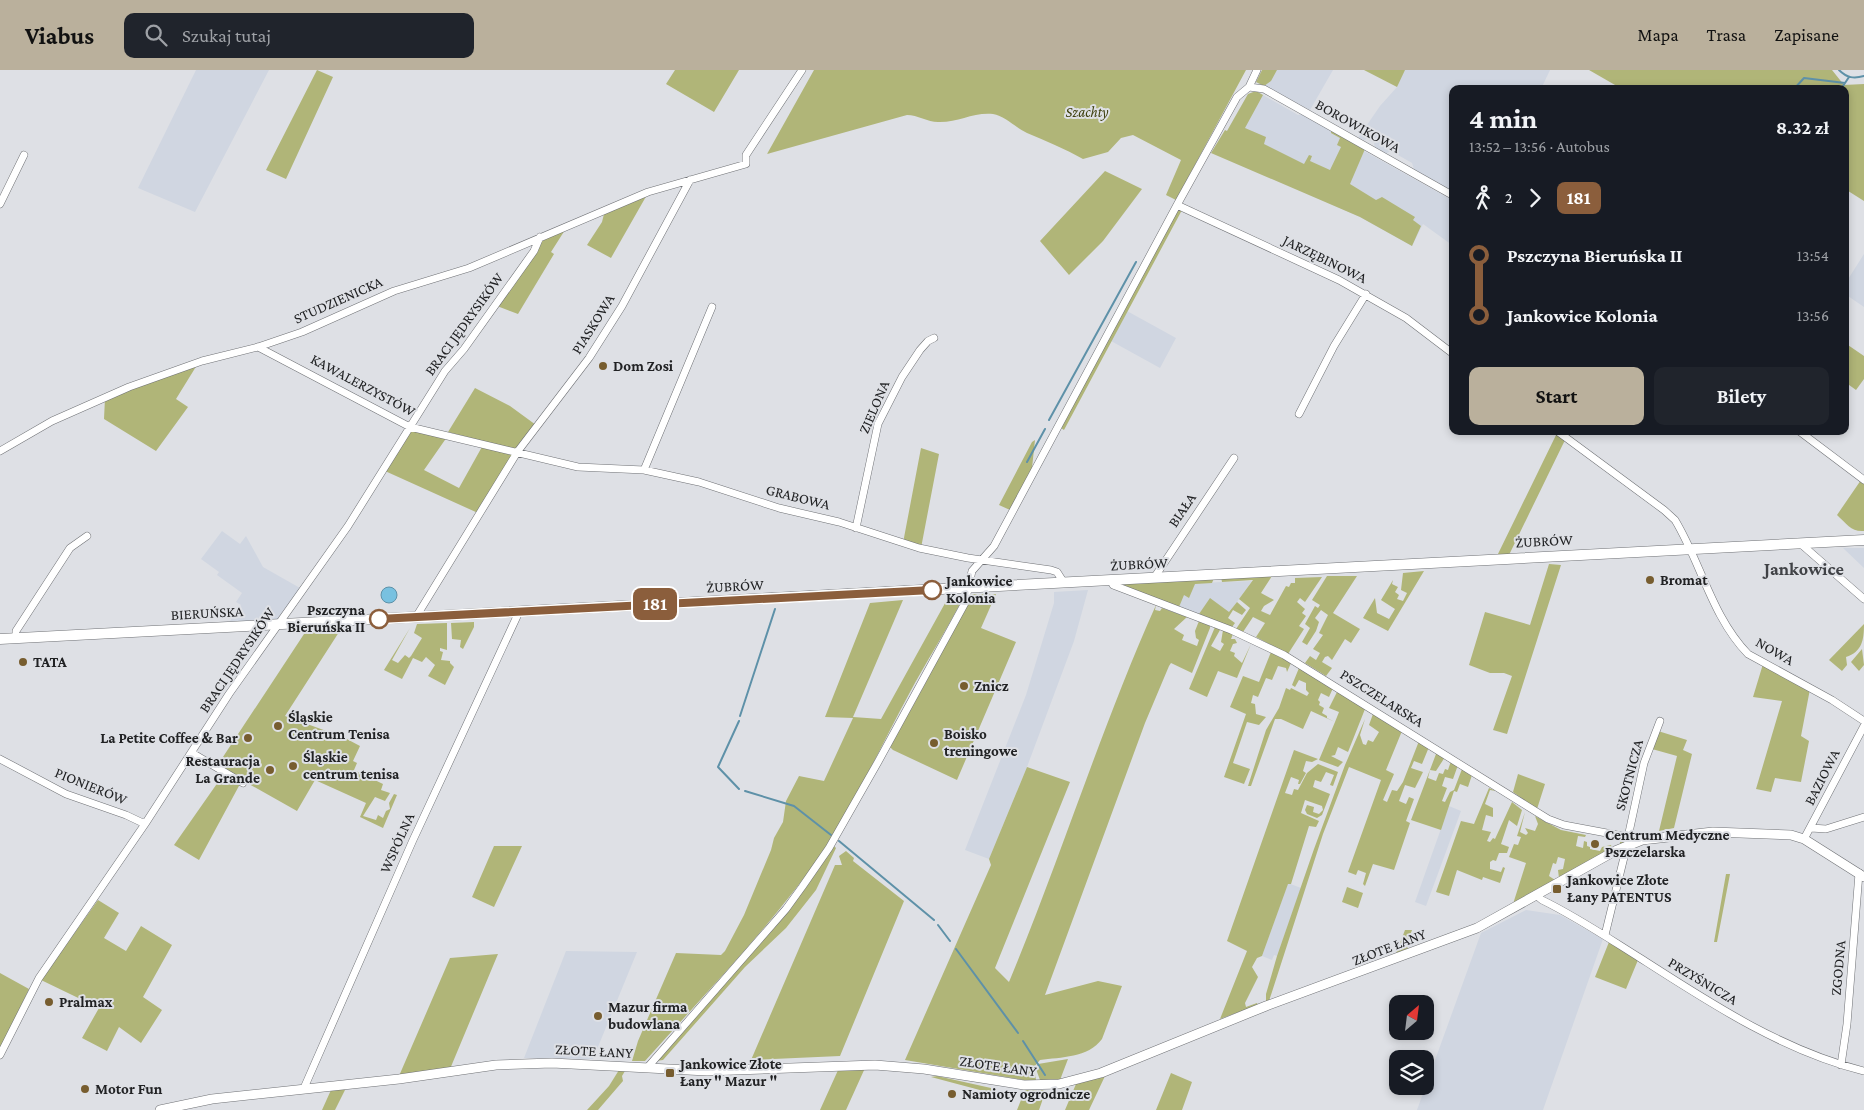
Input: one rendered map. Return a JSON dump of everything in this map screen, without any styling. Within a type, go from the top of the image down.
[{"type":"main road","name":"ŻUBRÓW","points":[[416,617],[1864,540]]},
{"type":"main road","name":"BIERUŃSKA","points":[[0,639],[416,617]]},
{"type":"street","points":[[690,180],[746,164],[746,154],[802,70]]},
{"type":"street","points":[[648,1068],[786,909],[829,848],[949,633],[964,603],[972,571],[985,559],[994,546],[1177,205],[1238,97],[1248,87],[1257,70]]},
{"type":"street","name":"BOROWIKOWA","points":[[1248,87],[1264,89],[1449,193]]},
{"type":"street","points":[[0,204],[24,155]]},
{"type":"street","name":"STUDZIENICKA","points":[[0,451],[52,421],[129,387],[202,361],[302,332],[394,291],[469,268],[648,192],[690,180]]},
{"type":"street","name":"PIASKOWA","points":[[416,617],[518,451],[589,358],[637,279],[690,180]]},
{"type":"street","name":"JARZĘBINOWA","points":[[1177,205],[1366,294],[1406,318],[1449,350]]},
{"type":"street","name":"BRACI JĘDRYSIKÓW","points":[[0,1055],[39,978],[145,824],[278,624],[348,526],[445,371],[464,349],[540,237]]},
{"type":"street","points":[[1298,414],[1334,346],[1366,294]]},
{"type":"street","points":[[644,470],[712,308]]},
{"type":"street","name":"ZIELONA","points":[[856,528],[874,436],[886,405],[920,350],[928,341],[934,338]]},
{"type":"street","name":"KAWALERZYSTÓW","points":[[258,346],[410,427],[518,451]]},
{"type":"street","points":[[1562,435],[1664,510],[1675,520],[1689,549]]},
{"type":"street","points":[[1804,435],[1864,480]]},
{"type":"street","name":"GRABOWA","points":[[518,451],[578,467],[644,470],[698,482],[779,508],[839,522],[919,548],[968,558],[1051,570],[1057,572],[1064,582]]},
{"type":"street","name":"BIAŁA","points":[[1154,578],[1234,458]]},
{"type":"street","points":[[16,638],[16,631],[70,548],[87,536]]},
{"type":"street","points":[[1801,544],[1864,599]]},
{"type":"street","name":"NOWA","points":[[1689,549],[1725,621],[1738,644],[1748,654],[1812,688],[1864,721]]},
{"type":"street","name":"PSZCZELARSKA","points":[[1111,581],[1114,586],[1231,630],[1283,654],[1548,819],[1630,842]]},
{"type":"street","name":"WSPÓLNA","points":[[304,1088],[413,840],[519,612]]},
{"type":"street","name":"SKOTNICZA","points":[[1605,936],[1630,842],[1644,763],[1660,721]]},
{"type":"street","name":"BAZIOWA","points":[[1804,839],[1864,726]]},
{"type":"street","points":[[192,754],[243,782]]},
{"type":"street","name":"PIONIERÓW","points":[[0,759],[66,794],[126,815],[145,824]]},
{"type":"street","points":[[1811,828],[1826,829],[1864,817]]},
{"type":"street","name":"ZŁOTE ŁANY","points":[[160,1110],[172,1109],[212,1099],[399,1079],[496,1065],[552,1063],[707,1071],[871,1064],[924,1069],[1024,1085],[1046,1086],[1066,1083],[1101,1073],[1266,1006],[1463,934],[1537,896],[1630,842],[1663,836],[1720,832],[1791,835],[1804,839],[1861,875]]},
{"type":"street","name":"ZGODNA","points":[[1841,1065],[1847,1024],[1861,875]]},
{"type":"street","name":"PRZYŚNICZA","points":[[1537,896],[1587,924],[1679,983],[1760,1030],[1841,1065],[1864,1071]]},
{"type":"shaded area","points":[[196,70],[269,70],[195,212],[138,188]]},
{"type":"shaded area","points":[[1262,70],[1333,70],[1310,110],[1256,82]]},
{"type":"shaded area","points":[[1401,70],[1550,70],[1543,85],[1449,85],[1449,191],[1415,172],[1412,163],[1391,151],[1385,154],[1375,148],[1374,143],[1367,139],[1358,138],[1380,106],[1397,87]]},
{"type":"shaded area","points":[[1256,91],[1298,115],[1305,114],[1365,149],[1364,151],[1449,198],[1449,243],[1423,224],[1412,246],[1360,217],[1322,200],[1227,131],[1248,94]]},
{"type":"shaded area","points":[[1864,254],[1864,307],[1849,297],[1849,278]]},
{"type":"shaded area","points":[[1127,311],[1176,338],[1160,368],[1111,341]]},
{"type":"shaded area","points":[[222,531],[240,544],[246,536],[263,567],[300,588],[276,621],[228,624],[241,605],[236,602],[242,593],[217,575],[219,572],[201,559]]},
{"type":"shaded area","points":[[1843,548],[1864,548],[1864,568]]},
{"type":"shaded area","points":[[1252,581],[1222,623],[1127,587],[1222,582]]},
{"type":"shaded area","points":[[1088,590],[1074,641],[1027,767],[989,859],[965,850],[1026,695],[1054,603],[1054,592]]},
{"type":"shaded area","points":[[1449,806],[1461,811],[1426,906],[1415,902]]},
{"type":"shaded area","points":[[1288,883],[1301,888],[1277,956],[1274,955],[1272,960],[1262,956]]},
{"type":"shaded area","points":[[1526,910],[1560,915],[1603,939],[1543,1110],[1417,1110],[1422,1095],[1434,1095],[1434,1063],[1481,933]]},
{"type":"shaded area","points":[[566,951],[637,952],[593,1059],[524,1058]]},
{"type":"green space","points":[[317,70],[333,77],[286,179],[266,170]]},
{"type":"green space","points":[[675,70],[739,70],[714,112],[666,84]]},
{"type":"green space","name":"Szachty","points":[[814,70],[1246,70],[1176,200],[1166,195],[1181,160],[1133,135],[1121,138],[1108,152],[1083,159],[1027,133],[1002,117],[993,114],[979,114],[940,122],[907,115],[767,154]]},
{"type":"green space","points":[[1262,70],[1277,70],[1271,81],[1264,86],[1256,82]]},
{"type":"green space","points":[[1364,70],[1405,70],[1397,87]]},
{"type":"green space","points":[[1589,70],[1832,70],[1844,85],[1615,85]]},
{"type":"green space","points":[[1864,84],[1864,201],[1849,192],[1849,85],[1844,85]]},
{"type":"green space","points":[[1256,91],[1263,95],[1245,128],[1266,137],[1264,144],[1304,164],[1309,155],[1312,156],[1310,161],[1330,170],[1341,147],[1337,145],[1340,138],[1331,133],[1331,131],[1365,149],[1350,184],[1376,200],[1382,197],[1415,217],[1413,220],[1421,226],[1412,246],[1360,217],[1211,153],[1225,130],[1227,131],[1248,94]]},
{"type":"green space","points":[[1105,171],[1142,189],[1103,241],[1069,275],[1040,241]]},
{"type":"green space","points":[[648,193],[611,258],[587,245],[602,222],[604,214]]},
{"type":"green space","points":[[1178,208],[1182,210],[1064,430],[1061,428]]},
{"type":"green space","points":[[565,230],[551,252],[554,254],[518,314],[497,306],[537,252],[542,241]]},
{"type":"green space","points":[[1849,346],[1864,356],[1864,379],[1856,390],[1849,385]]},
{"type":"green space","points":[[197,365],[176,399],[188,407],[156,451],[104,419],[105,398]]},
{"type":"green space","points":[[475,388],[510,406],[536,425],[517,450],[448,432]]},
{"type":"green space","points":[[411,428],[447,437],[424,470],[459,488],[483,445],[516,452],[478,513],[385,471]]},
{"type":"green space","points":[[1556,435],[1559,435],[1565,440],[1509,555],[1497,556]]},
{"type":"green space","points":[[1035,440],[1032,468],[1010,510],[999,505],[1032,442]]},
{"type":"green space","points":[[921,448],[939,454],[921,548],[903,543]]},
{"type":"green space","points":[[1861,480],[1864,483],[1864,531],[1852,529],[1837,515]]},
{"type":"green space","points":[[1549,564],[1561,565],[1507,734],[1493,730],[1512,676],[1504,673],[1490,673],[1469,665],[1485,612],[1530,625]]},
{"type":"green space","points":[[1424,571],[1388,631],[1363,618],[1375,598],[1377,613],[1389,619],[1395,609],[1381,600],[1393,580],[1392,584],[1398,587],[1395,592],[1399,595],[1397,599],[1403,601],[1407,593],[1401,590],[1403,573]]},
{"type":"green space","points":[[1272,576],[1261,593],[1274,600],[1264,606],[1261,611],[1270,615],[1286,586],[1289,587],[1291,583],[1295,583],[1295,578],[1322,577],[1305,602],[1300,598],[1297,602],[1305,609],[1302,613],[1306,616],[1299,626],[1304,629],[1288,654],[1256,637],[1265,623],[1253,617],[1243,632],[1236,629],[1250,608],[1239,599],[1253,580],[1222,582],[1221,577]]},
{"type":"green space","points":[[1327,576],[1357,576],[1333,613],[1360,629],[1351,643],[1345,639],[1332,660],[1328,656],[1325,657],[1322,662],[1332,668],[1326,676],[1305,663],[1310,656],[1316,660],[1320,653],[1313,649],[1323,635],[1319,633],[1328,615],[1321,610],[1315,618],[1319,622],[1316,631],[1307,645],[1302,642],[1310,628],[1305,624],[1315,606],[1318,608],[1320,605],[1312,600]]},
{"type":"green space","points":[[1214,578],[1212,583],[1195,584],[1189,598],[1184,595],[1179,607],[1122,587],[1121,583]]},
{"type":"green space","points":[[968,594],[996,594],[981,628],[1016,642],[957,780],[890,747],[927,680]]},
{"type":"green space","points":[[949,596],[963,598],[843,818],[814,865],[761,932],[645,1061],[632,1061],[638,1041],[676,953],[721,955],[725,951],[744,915],[771,850],[774,838],[783,822],[786,801],[799,776],[824,781],[853,718],[825,717],[870,603],[903,600],[853,717],[881,719]]},
{"type":"green space","points":[[1210,598],[1229,612],[1237,602],[1246,610],[1242,615],[1233,610],[1228,618],[1235,623],[1232,627],[1199,614]]},
{"type":"green space","points":[[1156,605],[1155,610],[1160,611],[1162,608],[1187,617],[1174,629],[1184,635],[1182,640],[1197,646],[1199,640],[1196,638],[1195,631],[1199,621],[1210,625],[1210,628],[1192,673],[1171,663],[1169,666],[1145,723],[1045,995],[1098,981],[1122,986],[1102,1039],[1089,1050],[1074,1056],[1040,1060],[1034,1067],[1036,1080],[1030,1081],[905,1060],[991,865],[989,859],[1027,767],[1070,782],[995,968],[1009,982],[1117,698]]},
{"type":"green space","points":[[474,622],[474,627],[463,649],[460,647],[461,640],[452,639],[451,623]]},
{"type":"green space","points":[[447,623],[447,650],[440,648],[440,651],[443,652],[441,660],[450,661],[454,667],[445,685],[428,676],[435,665],[426,657],[422,662],[413,658],[402,679],[384,670],[410,628],[392,660],[398,663],[405,655],[409,658],[411,656],[422,638],[414,633],[417,624]]},
{"type":"green space","points":[[1864,624],[1861,645],[1856,652],[1846,657],[1847,665],[1842,671],[1829,660]]},
{"type":"green space","points":[[1215,627],[1220,630],[1211,646],[1220,651],[1224,644],[1221,642],[1223,630],[1233,634],[1231,639],[1235,639],[1237,643],[1233,644],[1230,651],[1235,653],[1234,656],[1242,663],[1251,644],[1237,678],[1218,671],[1207,697],[1189,689]]},
{"type":"green space","name":"Śląskie Centrum Tenisa","points":[[341,629],[285,716],[343,737],[360,746],[353,761],[357,763],[354,770],[383,784],[381,790],[390,793],[385,801],[375,797],[363,816],[376,820],[378,815],[383,818],[386,811],[390,809],[389,803],[394,794],[397,795],[383,828],[360,817],[366,803],[315,780],[297,811],[217,766],[306,631]]},
{"type":"green space","points":[[1862,649],[1864,665],[1859,671],[1851,662]]},
{"type":"green space","points":[[1271,652],[1291,663],[1287,672],[1286,668],[1278,666],[1272,680],[1266,678],[1258,697],[1253,695],[1251,703],[1255,704],[1256,714],[1266,717],[1259,725],[1247,722],[1233,763],[1250,769],[1244,784],[1224,777],[1246,714],[1230,707],[1243,676],[1259,682]]},
{"type":"green space","points":[[1763,664],[1810,689],[1801,736],[1809,741],[1801,782],[1775,778],[1771,792],[1756,789],[1782,701],[1753,697]]},
{"type":"green space","points":[[1299,668],[1333,688],[1329,697],[1321,693],[1318,700],[1320,702],[1319,705],[1324,708],[1322,713],[1335,722],[1311,711],[1303,729],[1281,719],[1275,719],[1251,786],[1248,786],[1266,730],[1279,708],[1286,688],[1290,690],[1291,688],[1307,696],[1309,693],[1306,690],[1306,683],[1299,680],[1295,687],[1292,685]]},
{"type":"green space","points":[[1338,690],[1365,709],[1348,752],[1338,747],[1335,755],[1331,756],[1343,762],[1338,767],[1319,760],[1339,712],[1329,708]]},
{"type":"green space","points":[[1373,714],[1402,731],[1386,770],[1394,774],[1383,800],[1387,802],[1392,790],[1397,791],[1403,782],[1419,741],[1429,747],[1422,764],[1414,761],[1411,768],[1423,772],[1415,788],[1405,785],[1399,801],[1406,804],[1409,797],[1414,799],[1406,821],[1410,823],[1394,870],[1373,864],[1365,886],[1363,884],[1366,873],[1358,870],[1356,875],[1348,872],[1381,780],[1349,767],[1323,834],[1269,1001],[1266,1002],[1266,994],[1277,956],[1314,849],[1345,765],[1365,719],[1360,735],[1363,744],[1366,745],[1368,740],[1373,742],[1379,732],[1369,725]]},
{"type":"green space","points":[[1658,731],[1687,740],[1683,750],[1692,754],[1674,828],[1659,831],[1677,756],[1652,749]]},
{"type":"green space","points":[[1294,750],[1318,759],[1312,762],[1306,761],[1303,771],[1306,773],[1300,784],[1298,784],[1299,780],[1291,777],[1285,793],[1292,795],[1294,789],[1298,790],[1307,773],[1318,764],[1338,772],[1333,786],[1330,785],[1334,775],[1326,772],[1321,782],[1315,780],[1313,787],[1330,794],[1322,815],[1317,818],[1307,814],[1305,810],[1307,805],[1314,807],[1313,812],[1319,814],[1323,810],[1322,806],[1305,800],[1301,813],[1319,821],[1316,827],[1309,826],[1291,884],[1288,884],[1262,956],[1257,958],[1252,967],[1258,977],[1245,1003],[1246,1007],[1257,1003],[1258,1005],[1220,1019],[1247,951],[1227,941]]},
{"type":"green space","points":[[1438,753],[1445,757],[1436,771],[1430,770],[1428,778],[1436,781],[1439,773],[1443,774],[1445,769],[1448,770],[1451,761],[1458,765],[1453,779],[1445,777],[1442,786],[1447,788],[1442,801],[1445,802],[1450,792],[1454,790],[1462,769],[1472,775],[1468,787],[1460,784],[1457,792],[1454,791],[1441,830],[1411,820],[1436,754]]},
{"type":"green space","points":[[1518,774],[1545,784],[1537,809],[1513,792]]},
{"type":"green space","points":[[223,775],[240,784],[199,860],[174,845]]},
{"type":"green space","points":[[1489,788],[1496,791],[1490,790],[1485,804],[1493,808],[1493,817],[1486,815],[1482,830],[1491,832],[1487,841],[1490,842],[1493,838],[1495,839],[1512,802],[1522,810],[1517,826],[1509,820],[1501,844],[1509,847],[1507,853],[1499,853],[1496,861],[1490,862],[1490,869],[1501,872],[1503,867],[1505,868],[1500,883],[1483,877],[1482,880],[1457,870],[1449,896],[1436,892],[1461,821],[1474,824]]},
{"type":"green space","points":[[1525,812],[1520,832],[1526,835],[1528,833],[1525,828],[1535,831],[1538,824],[1535,816],[1561,830],[1586,835],[1585,837],[1578,836],[1576,846],[1583,848],[1584,841],[1587,842],[1587,846],[1590,849],[1600,851],[1602,847],[1611,845],[1612,848],[1620,844],[1620,837],[1625,843],[1559,878],[1558,870],[1563,869],[1565,859],[1558,857],[1556,864],[1553,863],[1549,876],[1555,880],[1513,904],[1526,863],[1509,857],[1514,844],[1518,845],[1521,837],[1517,836]]},
{"type":"green space","points":[[494,846],[522,846],[494,907],[472,897]]},
{"type":"green space","points":[[834,846],[836,848],[816,890],[786,928],[745,967],[663,1060],[656,1061],[788,910]]},
{"type":"green space","points":[[846,851],[854,858],[853,861],[904,901],[840,1056],[751,1060],[835,865],[842,865],[839,856]]},
{"type":"green space","points":[[1726,874],[1730,874],[1717,942],[1714,942]]},
{"type":"green space","points":[[1347,887],[1363,893],[1358,908],[1342,902]]},
{"type":"green space","points":[[98,900],[119,913],[104,938],[126,951],[141,926],[172,945],[143,997],[162,1010],[141,1043],[119,1027],[107,1051],[82,1038],[99,1008],[41,980]]},
{"type":"green space","points":[[1405,930],[1412,930],[1406,946],[1409,949],[1395,956]]},
{"type":"green space","points":[[1609,942],[1638,960],[1626,989],[1595,977]]},
{"type":"green space","points":[[498,954],[450,1069],[399,1076],[450,958]]},
{"type":"green space","points":[[0,973],[29,989],[0,1051]]},
{"type":"green space","points":[[1068,1059],[1060,1080],[1040,1080],[1036,1069],[1038,1064]]},
{"type":"green space","points":[[839,1068],[865,1068],[846,1110],[820,1110]]},
{"type":"green space","points":[[619,1070],[625,1071],[622,1076],[623,1081],[598,1110],[587,1110],[609,1086]]},
{"type":"green space","points":[[1171,1073],[1192,1082],[1182,1110],[1156,1110]]},
{"type":"green space","points":[[937,1076],[991,1088],[991,1093],[931,1077]]},
{"type":"green space","points":[[1105,1076],[1089,1110],[1065,1110],[1076,1084]]},
{"type":"green space","points":[[346,1088],[335,1110],[322,1110],[331,1090]]},
{"type":"green space","points":[[1025,1090],[1046,1090],[1039,1110],[1017,1110]]},
{"type":"water","points":[[386,587],[392,587],[397,592],[395,601],[386,603],[381,598],[381,592]]},
{"type":"waterway","points":[[1839,70],[1851,77],[1864,76]]},
{"type":"waterway","points":[[1798,85],[1804,78],[1845,83],[1849,77]]},
{"type":"waterway","points":[[1049,420],[1136,262]]},
{"type":"waterway","points":[[1027,462],[1045,429]]},
{"type":"waterway","points":[[740,716],[775,609]]},
{"type":"waterway","points":[[739,721],[718,767],[739,789]]},
{"type":"waterway","points":[[745,791],[794,806],[831,835]]},
{"type":"waterway","points":[[839,841],[934,920]]},
{"type":"waterway","points":[[938,925],[950,941]]},
{"type":"waterway","points":[[956,949],[1018,1033]]},
{"type":"waterway","points":[[1023,1041],[1045,1075]]},
{"type":"bus line","name":"181","points":[[379,619],[932,590]]},
{"type":"place","name":"Dom Zosi","points":[[603,366]]},
{"type":"place","name":"Bromat","points":[[1650,580]]},
{"type":"place","name":"Jankowice Kolonia","points":[[932,590]]},
{"type":"place","name":"Pszczyna Bieruńska II","points":[[379,619]]},
{"type":"place","name":"TATA","points":[[23,662]]},
{"type":"place","name":"Znicz","points":[[964,686]]},
{"type":"place","name":"Śląskie Centrum Tenisa","points":[[278,726]]},
{"type":"place","name":"La Petite Coffee & Bar","points":[[248,738]]},
{"type":"place","name":"Boisko treningowe","points":[[934,743]]},
{"type":"place","name":"Śląskie centrum tenisa","points":[[293,766]]},
{"type":"place","name":"Restauracja La Grande","points":[[270,770]]},
{"type":"place","name":"Centrum Medyczne Pszczelarska","points":[[1595,844]]},
{"type":"place","name":"Jankowice Złote Łany PATENTUS","points":[[1557,889]]},
{"type":"place","name":"Pralmax","points":[[49,1002]]},
{"type":"place","name":"Mazur firma budowlana","points":[[598,1016]]},
{"type":"place","name":"Jankowice Złote Łany \" Mazur \"","points":[[670,1073]]},
{"type":"place","name":"Motor Fun","points":[[85,1089]]},
{"type":"place","name":"Namioty ogrodnicze","points":[[952,1094]]},
{"type":"district","name":"Jankowice","points":[[1804,569]]}]
